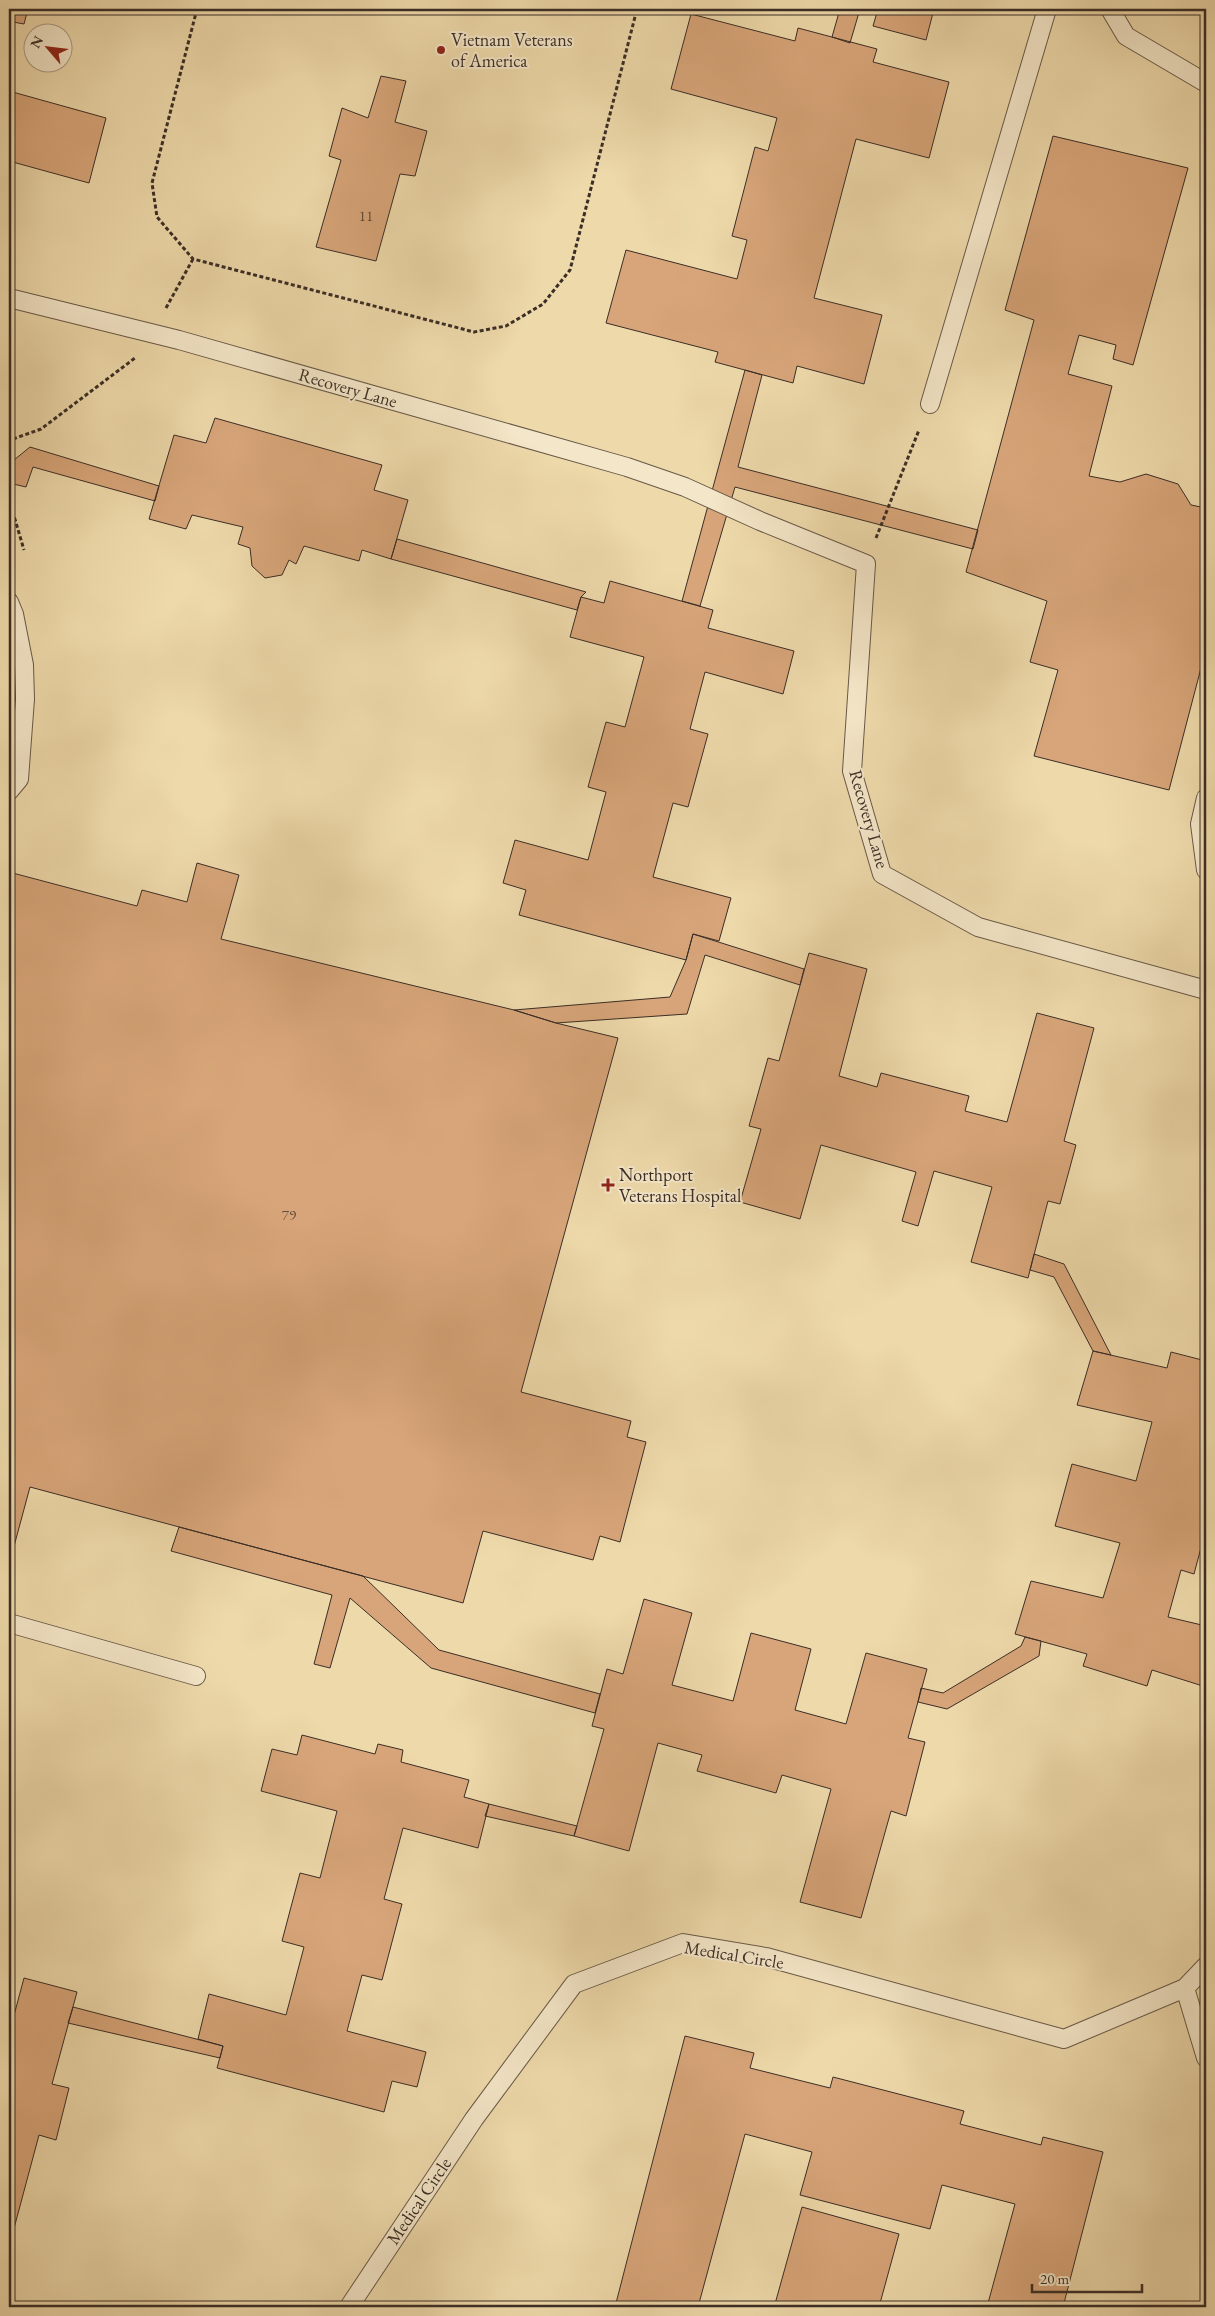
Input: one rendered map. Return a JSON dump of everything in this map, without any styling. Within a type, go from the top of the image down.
[{"type":"lane","points":[[930,404],[1047,9]]},
{"type":"lane","points":[[1110,9],[1126,36],[1206,84]]},
{"type":"lane","name":"Recovery Lane","points":[[9,298],[150,333],[618,464],[685,487],[760,521],[866,564],[852,771],[882,874],[978,927],[1206,990]]},
{"type":"lane","points":[[9,602],[14,614],[24,665],[25,699],[19,778],[9,791]]},
{"type":"lane","points":[[1206,798],[1200,824],[1206,870]]},
{"type":"lane","points":[[9,1622],[196,1676]]},
{"type":"lane","name":"Medical Circle","points":[[349,2307],[474,2119],[574,1984],[683,1943],[766,1957],[1064,2039],[1185,1988],[1206,1966]]},
{"type":"lane","points":[[1185,1988],[1206,2058]]},
{"type":"path","points":[[197,9],[152,183],[156,217],[193,259],[474,332],[506,326],[543,304],[570,270],[637,9]]},
{"type":"path","points":[[9,444],[13,439],[41,429],[135,358],[193,259]]},
{"type":"path","points":[[866,564],[930,404]]},
{"type":"path","points":[[9,498],[24,550]]},
{"type":"building","points":[[9,9],[28,9],[25,22],[22,24],[13,22],[9,36]]},
{"type":"building","points":[[840,9],[860,9],[850,43],[832,37]]},
{"type":"building","points":[[878,9],[934,9],[926,40],[873,26]]},
{"type":"building","points":[[691,14],[795,41],[798,28],[877,49],[873,62],[949,82],[929,158],[856,139],[814,298],[882,315],[864,384],[797,366],[793,383],[715,362],[718,352],[606,323],[626,250],[737,279],[747,240],[732,236],[755,147],[768,151],[777,118],[671,89]]},
{"type":"building","points":[[381,76],[406,81],[395,122],[427,131],[415,176],[400,174],[376,261],[316,247],[341,160],[329,156],[342,108],[368,118]]},
{"type":"building","points":[[9,91],[106,118],[89,183],[9,161]]},
{"type":"building","points":[[1053,136],[1188,168],[1133,365],[1113,359],[1116,345],[1079,335],[1068,374],[1112,386],[1089,476],[1120,482],[1146,474],[1178,484],[1191,505],[1206,508],[1206,582],[1202,598],[1206,599],[1206,649],[1169,790],[1034,756],[1058,670],[1030,662],[1047,601],[966,572],[1034,320],[1005,310]]},
{"type":"building","points":[[745,370],[762,375],[738,467],[978,530],[973,549],[735,487],[700,606],[682,601]]},
{"type":"building","points":[[215,418],[382,465],[374,490],[408,500],[391,559],[362,550],[359,561],[304,546],[296,564],[289,560],[282,575],[265,578],[252,566],[250,548],[238,544],[243,527],[192,515],[186,529],[149,519],[174,435],[206,443]]},
{"type":"building","points":[[30,447],[159,486],[155,501],[33,467],[26,487],[9,483],[9,472],[14,460]]},
{"type":"building","points":[[397,539],[586,592],[581,597],[577,610],[391,559]]},
{"type":"building","points":[[610,581],[713,610],[708,628],[794,651],[783,694],[705,672],[690,729],[708,734],[688,807],[673,803],[653,877],[731,898],[719,941],[693,934],[686,960],[519,915],[526,890],[503,883],[515,840],[588,860],[606,792],[588,787],[606,722],[625,727],[644,657],[570,637],[581,597],[604,603]]},
{"type":"building","points":[[197,863],[239,875],[221,939],[514,1010],[556,1023],[618,1038],[521,1392],[631,1421],[627,1437],[646,1442],[620,1542],[600,1536],[593,1560],[483,1531],[463,1603],[30,1487],[13,1550],[9,1549],[9,872],[137,906],[142,890],[187,902]]},
{"type":"building","points":[[693,934],[804,969],[800,985],[705,955],[687,1014],[556,1023],[514,1010],[670,997],[686,960]]},
{"type":"building","points":[[809,953],[867,969],[839,1076],[877,1087],[881,1073],[969,1096],[965,1111],[1007,1122],[1037,1013],[1094,1028],[1064,1141],[1076,1145],[1060,1204],[1048,1201],[1028,1278],[971,1262],[992,1187],[934,1171],[918,1226],[902,1221],[916,1172],[821,1145],[800,1219],[740,1202],[761,1129],[749,1126],[768,1058],[779,1061]]},
{"type":"building","points":[[1034,1254],[1064,1264],[1111,1355],[1093,1351],[1054,1277],[1030,1270]]},
{"type":"building","points":[[1093,1351],[1167,1368],[1171,1352],[1206,1361],[1206,1469],[1202,1485],[1206,1486],[1206,1529],[1194,1574],[1181,1570],[1168,1617],[1206,1626],[1206,1687],[1152,1670],[1147,1686],[1083,1666],[1087,1654],[1015,1634],[1031,1581],[1103,1598],[1120,1543],[1055,1526],[1072,1464],[1136,1481],[1152,1422],[1077,1405]]},
{"type":"building","points":[[179,1527],[363,1576],[439,1650],[600,1694],[595,1713],[431,1668],[350,1598],[330,1668],[314,1664],[332,1595],[171,1551]]},
{"type":"building","points":[[644,1599],[692,1613],[672,1685],[733,1701],[751,1633],[811,1649],[795,1710],[846,1724],[866,1653],[927,1669],[908,1738],[925,1742],[906,1816],[891,1811],[861,1918],[800,1902],[831,1789],[782,1775],[776,1793],[697,1771],[702,1755],[658,1743],[629,1851],[574,1836],[604,1729],[592,1726],[607,1669],[623,1674]]},
{"type":"building","points":[[1025,1637],[1041,1641],[1039,1656],[947,1709],[918,1702],[921,1688],[943,1693],[1021,1646]]},
{"type":"building","points":[[302,1735],[375,1754],[378,1744],[403,1750],[401,1762],[469,1780],[464,1797],[489,1804],[478,1848],[403,1828],[384,1899],[402,1904],[382,1980],[362,1975],[347,2031],[426,2052],[417,2087],[392,2081],[384,2112],[217,2068],[223,2046],[198,2039],[209,1994],[286,2015],[304,1947],[282,1941],[300,1873],[320,1878],[337,1811],[261,1791],[272,1749],[297,1755]]},
{"type":"building","points":[[489,1804],[577,1826],[574,1836],[485,1816]]},
{"type":"building","points":[[24,1978],[77,1992],[52,2084],[69,2088],[56,2140],[39,2135],[9,2247],[9,2034]]},
{"type":"building","points":[[73,2007],[223,2046],[220,2058],[68,2023]]},
{"type":"building","points":[[685,2036],[754,2053],[750,2068],[830,2088],[833,2077],[964,2111],[960,2124],[1041,2145],[1043,2137],[1103,2152],[1063,2307],[987,2307],[1015,2204],[942,2185],[930,2229],[800,2195],[812,2152],[745,2134],[698,2307],[615,2307]]},
{"type":"building","points":[[802,2207],[899,2234],[879,2307],[788,2307],[775,2304]]},
{"type":"place","name":"Vietnam Veterans of America","points":[[441,50]]},
{"type":"place","name":"Northport Veterans Hospital","points":[[608,1185]]}]
